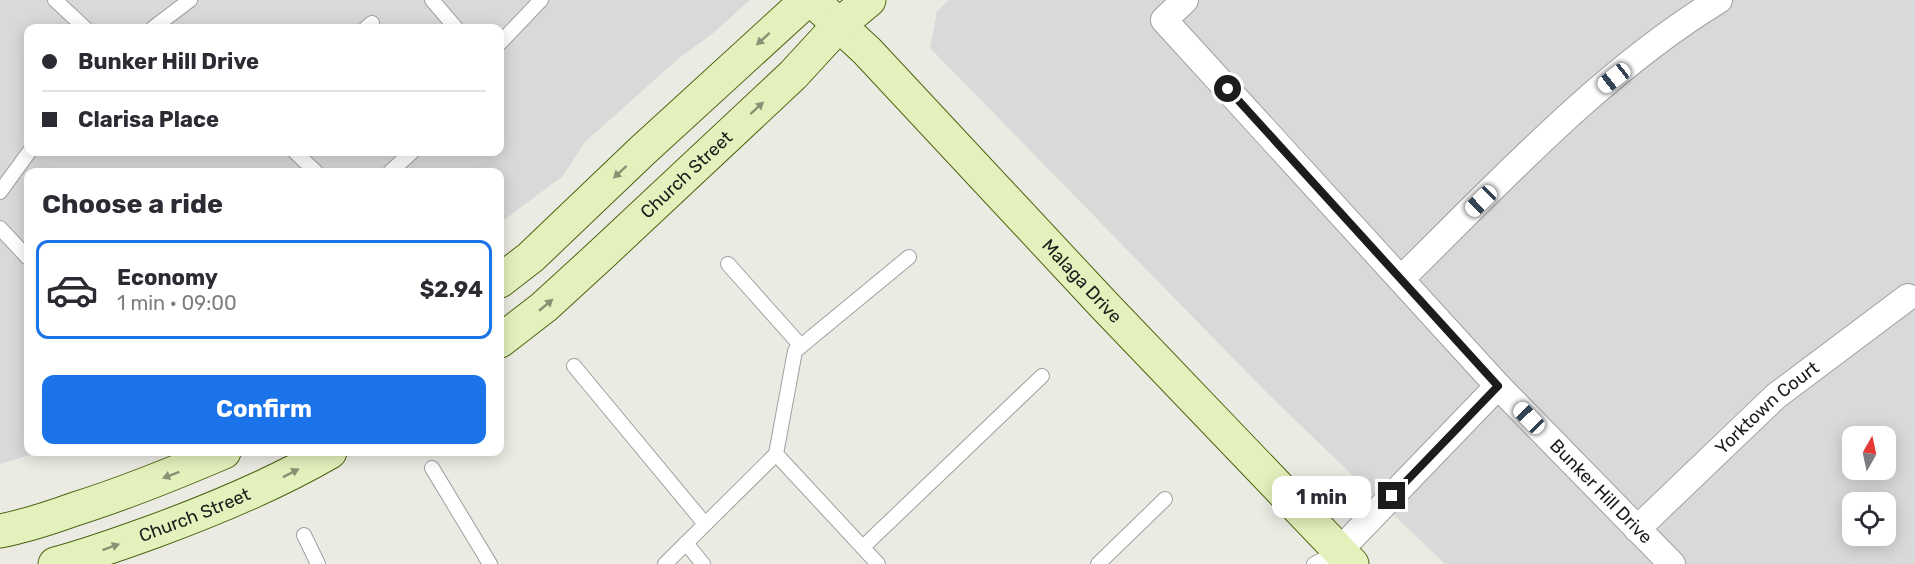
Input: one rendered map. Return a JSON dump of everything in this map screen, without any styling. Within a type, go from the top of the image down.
[{"type":"main road","points":[[504,278],[531,256],[807,0]]},
{"type":"main road","name":"Malaga Drive","points":[[812,0],[874,59],[1104,305],[1334,561]]},
{"type":"main road","name":"Church Street","points":[[504,337],[544,307],[604,252],[793,75],[839,25],[868,0]]},
{"type":"main road","points":[[0,531],[21,527],[106,499],[215,456]]},
{"type":"main road","name":"Church Street","points":[[55,564],[88,555],[186,519],[257,490],[322,456]]},
{"type":"street","name":"Bunker Hill Drive","points":[[1185,0],[1164,20],[1498,386],[1672,564]]},
{"type":"street","points":[[1401,279],[1577,107],[1687,19],[1719,0]]},
{"type":"street","name":"Yorktown Court","points":[[1636,529],[1776,396],[1908,297]]},
{"type":"street","points":[[1334,561],[1498,386]]},
{"type":"lane","points":[[55,0],[81,24]]},
{"type":"lane","points":[[158,24],[190,0]]},
{"type":"lane","points":[[432,0],[453,24]]},
{"type":"lane","points":[[504,39],[542,0]]},
{"type":"lane","points":[[0,192],[26,156]]},
{"type":"lane","points":[[299,156],[312,168]]},
{"type":"lane","points":[[394,168],[408,156]]},
{"type":"lane","points":[[0,228],[24,254]]},
{"type":"lane","points":[[664,564],[776,454],[795,351],[909,257]]},
{"type":"lane","points":[[728,264],[801,346]]},
{"type":"lane","points":[[574,366],[705,524]]},
{"type":"lane","points":[[863,547],[1042,376]]},
{"type":"lane","points":[[776,454],[878,564]]},
{"type":"lane","points":[[432,468],[490,564]]},
{"type":"lane","points":[[1098,564],[1165,499]]},
{"type":"lane","points":[[304,535],[318,564]]},
{"type":"lane","points":[[686,543],[703,564]]},
{"type":"shaded area","points":[[0,0],[750,0],[712,34],[679,58],[584,143],[563,176],[504,220],[504,168],[24,168],[24,456],[27,456],[0,464]]},
{"type":"shaded area","points":[[949,0],[1915,0],[1915,564],[1445,564],[1267,393],[930,48],[937,11]]},
{"type":"route","points":[[1228,89],[1498,386],[1392,496]]}]
